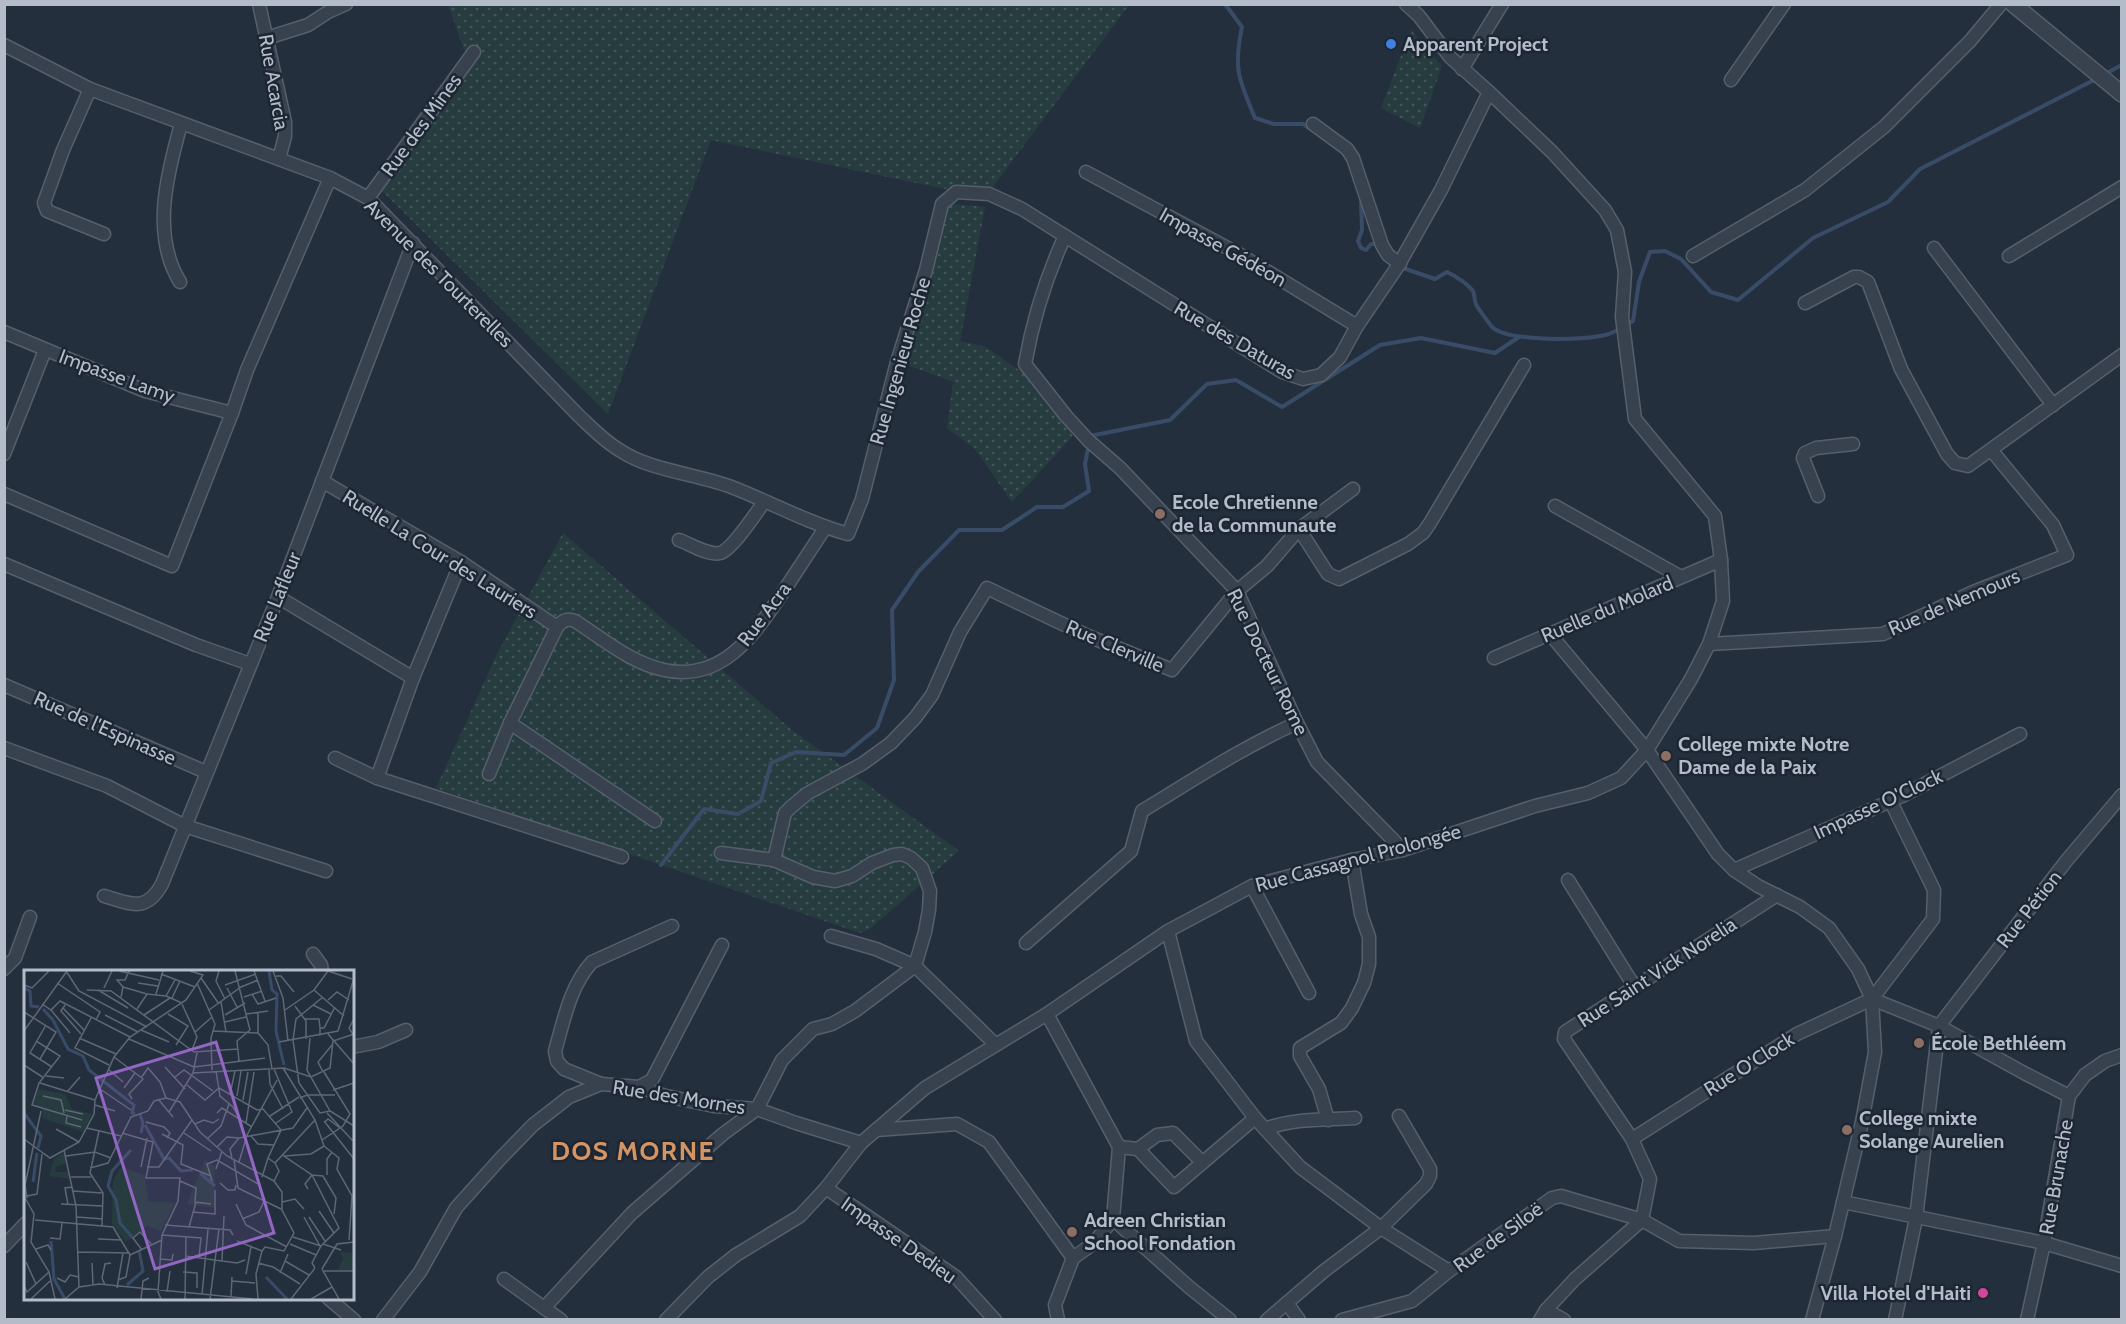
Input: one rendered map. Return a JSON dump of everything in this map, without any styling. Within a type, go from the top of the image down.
[{"type":"street","name":"Rue Acarcia","points":[[259,4],[285,122],[285,136],[279,159]]},
{"type":"street","points":[[267,38],[308,24],[346,4]]},
{"type":"street","points":[[1406,4],[1419,16],[1450,57],[1489,92]]},
{"type":"street","points":[[1462,69],[1502,4]]},
{"type":"street","points":[[1731,80],[1784,4]]},
{"type":"street","points":[[1693,256],[1805,190],[1884,127],[1970,41],[2001,4]]},
{"type":"street","points":[[2013,4],[2121,93]]},
{"type":"street","name":"Avenue des Tourterelles","points":[[4,45],[90,89],[330,178],[368,198],[579,416],[621,452],[638,460],[734,488],[825,528],[848,534]]},
{"type":"street","name":"Rue des Mines","points":[[368,198],[474,52]]},
{"type":"street","points":[[90,89],[63,150],[44,203],[47,211],[104,234]]},
{"type":"street","name":"Rue des Daturas","points":[[956,192],[989,194],[1022,209],[1282,372],[1303,379],[1321,375],[1340,357],[1357,326],[1400,264],[1441,190],[1489,92]]},
{"type":"street","name":"Rue Cassagnol Prolongée","points":[[666,1320],[708,1277],[736,1255],[800,1216],[826,1188],[861,1143],[925,1088],[1047,1014],[1168,931],[1252,886],[1352,860],[1403,850],[1535,806],[1588,793],[1621,778],[1647,750],[1691,679],[1709,644],[1723,601],[1721,560],[1715,516],[1635,419],[1622,317],[1625,272],[1617,230],[1605,210],[1552,152],[1489,92]]},
{"type":"street","points":[[180,282],[168,255],[165,195],[167,172],[181,124]]},
{"type":"street","points":[[1313,124],[1343,146],[1353,158],[1382,245],[1388,255],[1400,264]]},
{"type":"street","name":"Impasse Gédéon","points":[[1086,172],[1238,252],[1357,326]]},
{"type":"street","points":[[4,494],[172,566],[247,370],[330,178]]},
{"type":"street","points":[[2009,256],[2121,187]]},
{"type":"street","name":"Rue Ingenieur Roche","points":[[848,534],[862,499],[897,362],[926,270],[942,204],[956,192]]},
{"type":"street","name":"Rue Docteur Rome","points":[[1065,236],[1039,304],[1025,364],[1089,441],[1120,468],[1237,591],[1317,762],[1403,850]]},
{"type":"street","name":"Rue Lafleur","points":[[104,896],[134,904],[146,903],[155,897],[162,885],[278,597],[413,243]]},
{"type":"street","points":[[1934,248],[2053,405]]},
{"type":"street","points":[[1805,303],[1854,277],[1868,282],[1901,369],[1947,454],[1955,463],[1968,466],[1992,451],[2121,356]]},
{"type":"street","name":"Impasse Lamy","points":[[4,332],[144,391],[232,413]]},
{"type":"street","points":[[4,454],[45,350]]},
{"type":"street","points":[[1299,529],[1328,574],[1339,579],[1417,538],[1430,523],[1524,365]]},
{"type":"street","points":[[1818,496],[1803,458],[1805,453],[1816,448],[1853,444]]},
{"type":"street","name":"Rue de Nemours","points":[[1709,644],[1882,634],[1973,592],[2067,555],[2053,525],[1992,451]]},
{"type":"street","name":"Ruelle La Cour des Lauriers","points":[[322,481],[462,562],[557,627]]},
{"type":"street","name":"Rue Clerville","points":[[774,860],[785,813],[808,794],[862,765],[891,743],[915,718],[932,695],[960,632],[987,588],[1088,636],[1172,670],[1237,591],[1267,566],[1299,529],[1353,489]]},
{"type":"street","points":[[679,540],[712,553],[720,553],[730,546],[764,502]]},
{"type":"street","points":[[1555,507],[1681,577]]},
{"type":"street","name":"Rue Acra","points":[[557,627],[562,621],[569,619],[634,659],[663,670],[682,672],[704,669],[728,658],[745,644],[766,617],[825,528]]},
{"type":"street","name":"Ruelle du Molard","points":[[1494,658],[1721,560]]},
{"type":"street","points":[[377,778],[413,678],[462,562]]},
{"type":"street","points":[[4,564],[196,645],[250,664]]},
{"type":"street","points":[[278,597],[413,678]]},
{"type":"street","points":[[489,774],[510,723],[557,627]]},
{"type":"street","points":[[1550,634],[1647,750],[1718,854],[1734,870],[1758,886],[1800,907],[1829,928],[1858,969],[1872,999],[1875,1052],[1862,1122],[1812,1320]]},
{"type":"street","name":"Rue de l'Espinasse","points":[[4,685],[206,772]]},
{"type":"street","points":[[510,723],[655,821]]},
{"type":"street","points":[[1026,943],[1131,851],[1142,811],[1242,751],[1297,723]]},
{"type":"street","name":"Impasse O'Clock","points":[[1734,870],[1890,800],[2020,734]]},
{"type":"street","points":[[4,748],[107,786],[185,826],[326,871]]},
{"type":"street","points":[[335,758],[377,778],[622,857]]},
{"type":"street","name":"Rue Pétion","points":[[1940,1026],[2067,860],[2121,795]]},
{"type":"street","points":[[1872,999],[1933,919],[1934,890],[1890,800]]},
{"type":"street","points":[[544,1308],[632,1213],[723,1134],[757,1109],[782,1060],[813,1029],[832,1024],[855,1011],[915,966],[925,933],[930,891],[922,868],[911,858],[902,854],[893,855],[873,863],[852,876],[835,881],[813,877],[774,860],[721,853]]},
{"type":"street","points":[[1328,1120],[1319,1089],[1300,1056],[1300,1048],[1341,1023],[1356,1000],[1370,964],[1369,937],[1361,914],[1352,860]]},
{"type":"street","points":[[1568,880],[1634,986]]},
{"type":"street","points":[[1252,886],[1309,993]]},
{"type":"street","name":"Rue Saint Vick Norelia","points":[[1642,1220],[1650,1179],[1632,1139],[1564,1039],[1568,1029],[1777,895]]},
{"type":"street","points":[[4,969],[15,958],[30,917]]},
{"type":"street","points":[[600,1084],[564,1069],[556,1061],[555,1051],[575,985],[582,972],[592,962],[672,926]]},
{"type":"street","points":[[1168,931],[1196,1041],[1255,1118],[1299,1167],[1381,1228],[1449,1271]]},
{"type":"street","points":[[831,936],[876,949],[915,966],[996,1045]]},
{"type":"street","points":[[639,1087],[652,1080],[722,945]]},
{"type":"street","points":[[314,954],[322,970]]},
{"type":"street","points":[[1872,999],[1940,1026],[2024,1074],[2069,1096]]},
{"type":"street","name":"Rue O'Clock","points":[[1632,1139],[1797,1034],[1872,999]]},
{"type":"street","points":[[1047,1014],[1119,1147],[1113,1219],[1094,1243],[1073,1258],[1055,1305],[1058,1320]]},
{"type":"street","points":[[1895,1320],[1917,1218],[1940,1026]]},
{"type":"street","points":[[354,1047],[378,1042],[406,1030]]},
{"type":"street","name":"Rue Brunache","points":[[2027,1320],[2044,1243],[2069,1096],[2085,1075],[2105,1061],[2120,1057]]},
{"type":"street","name":"Rue des Mornes","points":[[383,1320],[420,1272],[456,1208],[500,1159],[533,1125],[569,1097],[600,1084],[639,1087],[703,1104],[757,1109],[796,1124],[861,1143]]},
{"type":"street","points":[[1267,1320],[1339,1259],[1381,1228],[1426,1184],[1430,1176],[1430,1169],[1399,1116]]},
{"type":"street","points":[[1119,1147],[1138,1149],[1174,1187],[1255,1118]]},
{"type":"street","points":[[1265,1129],[1302,1120],[1355,1118]]},
{"type":"street","points":[[876,1130],[957,1124],[989,1142],[1073,1258]]},
{"type":"street","points":[[1138,1149],[1157,1135],[1173,1133],[1203,1162]]},
{"type":"street","name":"Impasse Dedieu","points":[[826,1188],[956,1277],[996,1320]]},
{"type":"street","name":"Rue de Siloë","points":[[1342,1320],[1412,1301],[1449,1271],[1552,1198],[1561,1196],[1642,1220],[1679,1241],[1754,1243],[1835,1236]]},
{"type":"street","points":[[1843,1202],[2044,1243],[2121,1266]]},
{"type":"street","points":[[1113,1219],[1189,1287],[1230,1320]]},
{"type":"street","points":[[1564,1320],[1543,1315],[1575,1279],[1642,1220]]},
{"type":"street","points":[[4,1246],[24,1225]]},
{"type":"street","points":[[504,1280],[561,1320]]},
{"type":"street","points":[[329,1300],[354,1320]]},
{"type":"street","points":[[1287,1303],[1299,1320]]},
{"type":"green space","points":[[448,5],[1129,5],[992,188],[945,189],[711,140],[608,414],[373,182],[466,55]]},
{"type":"green space","points":[[1411,30],[1442,66],[1420,128],[1381,108]]},
{"type":"green space","points":[[946,203],[985,207],[960,341],[986,347],[1023,373],[1073,436],[1012,502],[975,449],[947,428],[953,382],[902,363]]},
{"type":"green space","points":[[563,533],[792,730],[959,851],[870,929],[860,933],[436,788],[498,652]]},
{"type":"waterway","points":[[1225,4],[1242,27],[1238,54],[1239,74],[1255,118],[1274,124],[1303,124],[1312,130]]},
{"type":"waterway","points":[[2105,74],[2122,65]]},
{"type":"waterway","points":[[1400,267],[1435,279],[1447,272],[1464,282],[1473,291],[1477,306],[1492,327],[1501,332],[1530,338],[1567,339],[1598,336],[1612,333],[1633,321],[1639,282],[1650,252],[1665,251],[1681,259],[1711,292],[1738,300],[1813,238],[1888,202],[1920,169],[2096,79]]},
{"type":"waterway","points":[[1361,200],[1362,230],[1358,241],[1361,248],[1366,250],[1371,244],[1377,246]]},
{"type":"waterway","points":[[1090,436],[1170,420],[1207,384],[1236,380],[1282,407],[1380,345],[1421,338],[1495,353],[1519,337]]},
{"type":"waterway","points":[[661,865],[704,809],[738,814],[761,801],[771,763],[796,752],[844,755],[877,728],[894,680],[892,610],[918,572],[959,530],[1002,530],[1037,507],[1063,507],[1089,491],[1085,464],[1089,444]]},
{"type":"place","name":"Apparent Project","points":[[1391,44]]},
{"type":"place","name":"Ecole Chretienne de la Communaute","points":[[1160,514]]},
{"type":"place","name":"College mixte Notre Dame de la Paix","points":[[1666,756]]},
{"type":"place","name":"École Bethléem","points":[[1919,1043]]},
{"type":"place","name":"College mixte Solange Aurelien","points":[[1847,1130]]},
{"type":"place","name":"Adreen Christian School Fondation","points":[[1072,1232]]},
{"type":"place","name":"Villa Hotel d'Haiti","points":[[1983,1293]]},
{"type":"district","name":"DOS MORNE","points":[[633,1151]]}]
